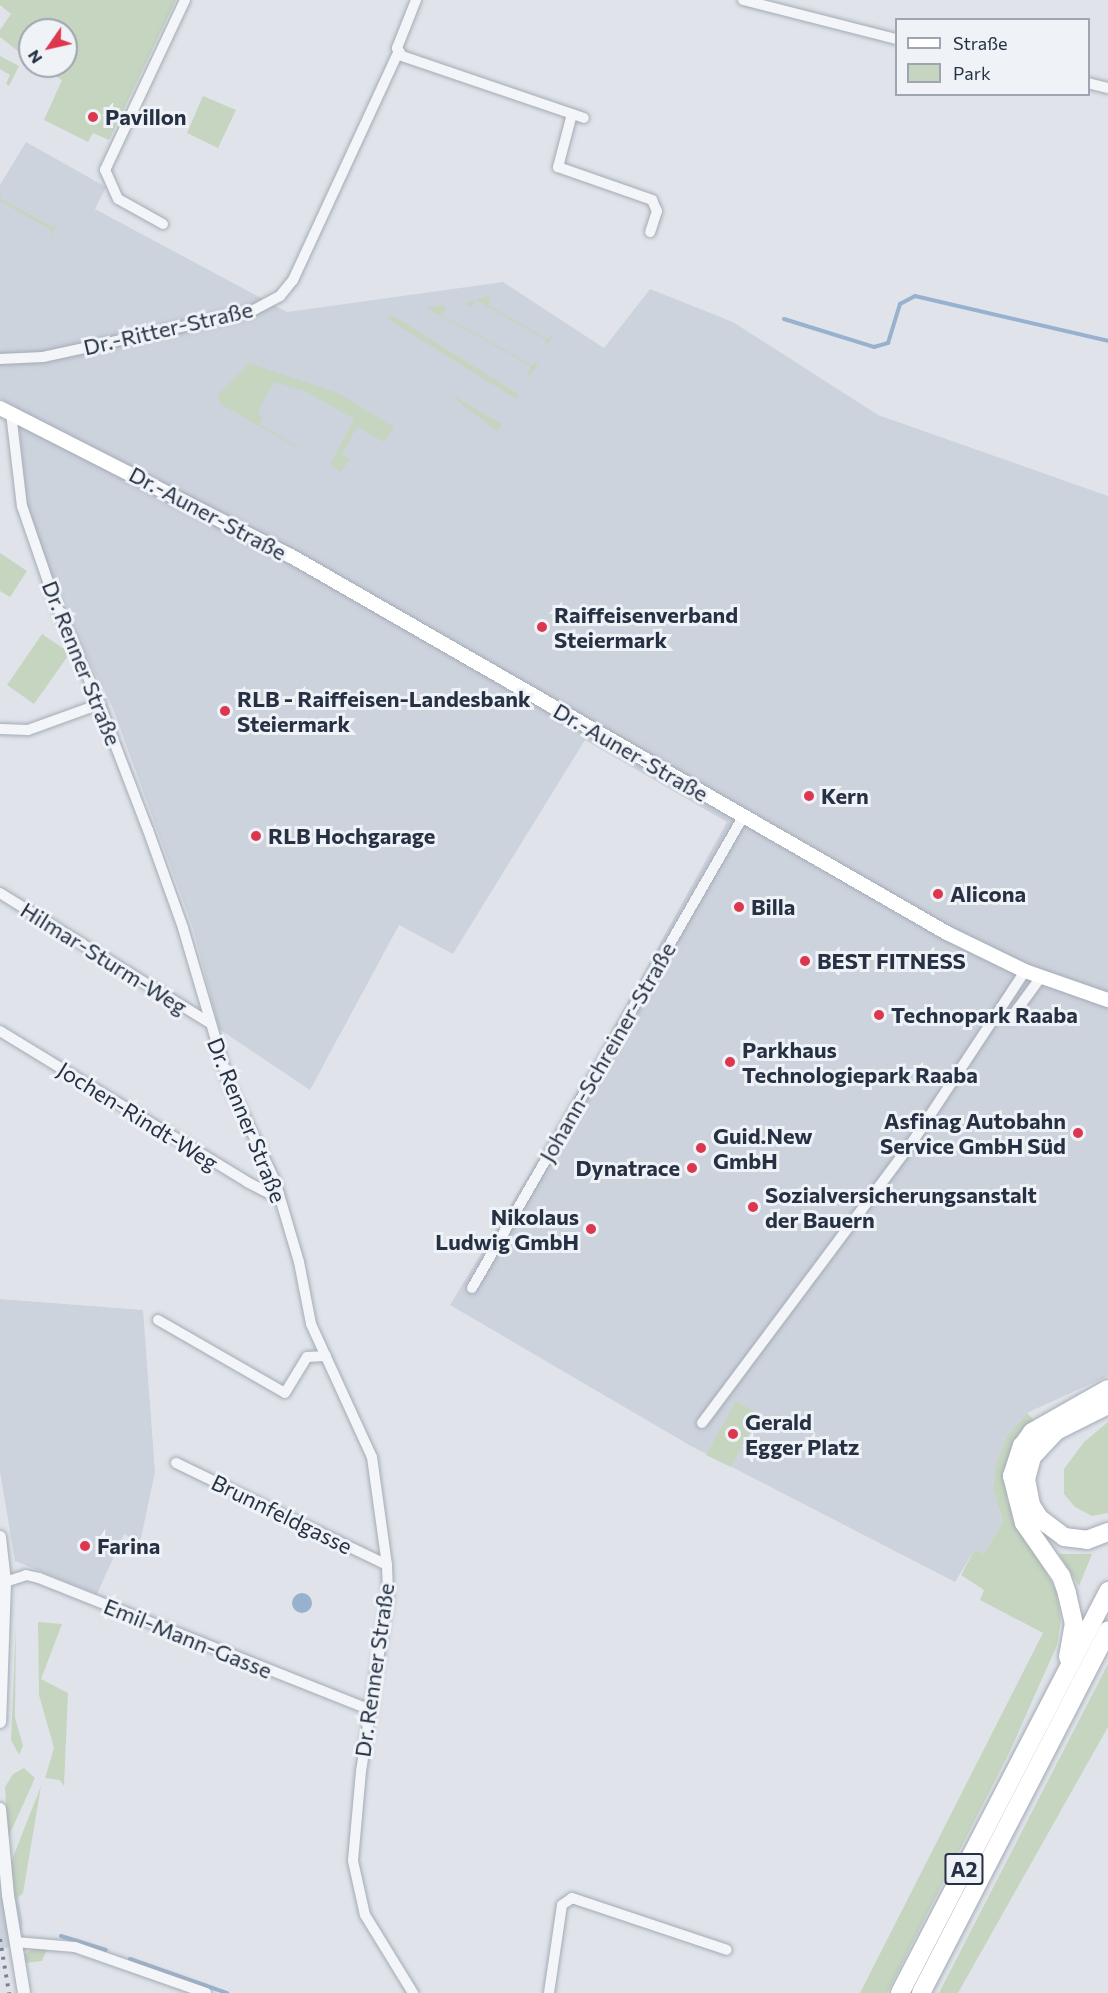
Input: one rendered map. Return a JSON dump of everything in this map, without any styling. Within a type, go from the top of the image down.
[{"type":"highway","points":[[1067,1671],[1074,1624],[1066,1593],[1060,1576],[1024,1523],[1012,1476],[1032,1432],[1108,1389]]},
{"type":"highway","points":[[1108,1405],[1056,1431],[1032,1457],[1026,1479],[1031,1504],[1039,1518],[1064,1537],[1087,1539],[1108,1532]]},
{"type":"highway","name":"A2","points":[[900,1993],[1108,1592]]},
{"type":"highway","name":"A2","points":[[921,1993],[1108,1630]]},
{"type":"main road","name":"Dr.-Auner-Straße","points":[[5,411],[291,556],[906,910],[1025,971],[1108,1000]]},
{"type":"street","points":[[163,224],[118,198],[105,170],[185,0]]},
{"type":"street","name":"Dr.-Ritter-Straße","points":[[0,359],[43,357],[250,312],[280,296],[293,280],[398,53],[416,0]]},
{"type":"street","points":[[743,0],[895,38]]},
{"type":"street","points":[[398,53],[584,118]]},
{"type":"street","points":[[1090,83],[1108,88]]},
{"type":"street","points":[[572,114],[558,167],[652,200],[657,211],[650,232]]},
{"type":"street","name":"Dr. Renner Straße","points":[[5,411],[22,506],[56,602],[100,704],[183,928],[208,1022],[229,1084],[279,1194],[311,1324],[372,1457],[387,1565],[388,1595],[357,1804],[353,1861],[365,1915],[413,1993]]},
{"type":"street","points":[[0,729],[28,730],[52,724],[100,704]]},
{"type":"street","name":"Johann-Schreiner-Straße","points":[[472,1288],[742,817]]},
{"type":"street","name":"Hilmar-Sturm-Weg","points":[[0,893],[208,1022]]},
{"type":"street","points":[[702,1423],[914,1141],[1025,971]]},
{"type":"street","points":[[1011,1018],[1041,977]]},
{"type":"street","name":"Jochen-Rindt-Weg","points":[[0,1030],[247,1182],[271,1194],[279,1194]]},
{"type":"street","points":[[158,1320],[285,1393],[307,1358],[326,1356]]},
{"type":"street","name":"Brunnfeldgasse","points":[[176,1463],[387,1565]]},
{"type":"street","points":[[0,1537],[5,1582],[0,1722]]},
{"type":"street","name":"Emil-Mann-Gasse","points":[[5,1582],[26,1575],[39,1578],[370,1710]]},
{"type":"street","points":[[0,1809],[15,1942],[24,1993]]},
{"type":"street","points":[[549,1993],[562,1905],[572,1898],[727,1950]]},
{"type":"street","points":[[15,1942],[75,1947],[206,1993]]},
{"type":"shaded area","points":[[26,142],[106,187],[95,209],[287,312],[503,282],[604,348],[650,289],[733,322],[878,415],[1108,496],[1108,1376],[1027,1413],[1007,1436],[995,1467],[993,1490],[1003,1521],[984,1554],[975,1549],[955,1582],[691,1446],[450,1305],[564,1117],[727,822],[585,740],[453,954],[399,925],[310,1090],[219,1029],[193,928],[112,706],[57,597],[27,506],[17,408],[0,398],[0,185]]},
{"type":"shaded area","points":[[0,1299],[143,1310],[155,1472],[140,1543],[124,1534],[97,1594],[15,1561],[0,1472]]},
{"type":"shaded area","points":[[0,1805],[23,1923],[21,1935],[11,1947],[0,1948]]},
{"type":"green space","points":[[0,0],[176,0],[109,140],[93,133],[88,142],[44,120],[62,80],[59,78],[78,78],[78,18],[18,18],[18,51],[0,37],[0,30],[11,14],[0,5]]},
{"type":"green space","points":[[0,56],[18,65],[9,86],[6,84],[10,75],[0,69]]},
{"type":"green space","points":[[203,96],[236,110],[218,148],[187,133]]},
{"type":"green space","points":[[0,198],[52,227],[59,221],[49,239],[51,230],[0,201]]},
{"type":"green space","points":[[488,296],[491,297],[488,305],[547,339],[554,333],[545,349],[546,340],[476,300],[471,307],[465,303]]},
{"type":"green space","points":[[442,305],[446,308],[442,315],[532,365],[539,361],[530,376],[527,375],[531,366],[427,308]]},
{"type":"green space","points":[[395,317],[518,394],[516,399],[386,318]]},
{"type":"green space","points":[[249,363],[338,393],[394,427],[384,442],[357,427],[342,454],[350,459],[341,472],[330,465],[354,419],[305,391],[274,382],[258,412],[263,418],[260,424],[319,460],[220,404],[218,394]]},
{"type":"green space","points":[[456,397],[502,424],[497,431],[455,399]]},
{"type":"green space","points":[[0,553],[27,571],[10,597],[0,591]]},
{"type":"green space","points":[[42,634],[70,653],[34,704],[7,685]]},
{"type":"green space","name":"Gerald Egger Platz","points":[[736,1401],[759,1414],[731,1467],[706,1455]]},
{"type":"green space","points":[[1027,1413],[1034,1420],[1020,1436],[1006,1478],[1007,1500],[1056,1590],[1061,1619],[1057,1645],[1010,1751],[887,1993],[860,1993],[1043,1633],[980,1600],[984,1590],[961,1575],[975,1549],[984,1554],[1003,1521],[993,1490],[995,1467],[1007,1436]]},
{"type":"green space","points":[[1108,1422],[1108,1513],[1092,1516],[1075,1507],[1064,1494],[1064,1469],[1084,1442]]},
{"type":"green space","points":[[1059,1554],[1092,1554],[1079,1586]]},
{"type":"green space","points":[[38,1622],[62,1624],[41,1679],[68,1693],[64,1786],[60,1780],[45,1778],[54,1748],[39,1695]]},
{"type":"green space","points":[[16,1626],[15,1717],[23,1746],[19,1755],[11,1740]]},
{"type":"green space","points":[[1108,1664],[1108,1727],[958,1993],[939,1993]]},
{"type":"green space","points":[[24,1768],[35,1778],[8,1838],[5,1787],[13,1774]]},
{"type":"green space","points":[[41,1786],[23,1893],[15,1900],[10,1865]]},
{"type":"green space","points":[[34,1948],[47,1949],[42,1961],[25,1963],[25,1954]]},
{"type":"water","points":[[302,1593],[309,1596],[312,1603],[309,1610],[302,1613],[295,1610],[292,1603],[295,1596]]},
{"type":"waterway","points":[[784,319],[874,347],[888,343],[900,304],[915,296],[1108,341]]},
{"type":"waterway","points":[[61,1936],[106,1950]]},
{"type":"waterway","points":[[130,1959],[227,1993]]},
{"type":"railway","points":[[0,1939],[9,1993]]},
{"type":"place","name":"Pavillon","points":[[93,117]]},
{"type":"place","name":"Raiffeisenverband Steiermark","points":[[542,627]]},
{"type":"place","name":"RLB - Raiffeisen-Landesbank Steiermark","points":[[225,711]]},
{"type":"place","name":"Kern","points":[[809,796]]},
{"type":"place","name":"RLB Hochgarage","points":[[256,836]]},
{"type":"place","name":"Alicona","points":[[938,894]]},
{"type":"place","name":"Billa","points":[[739,907]]},
{"type":"place","name":"BEST FITNESS","points":[[805,961]]},
{"type":"place","name":"Technopark Raaba","points":[[879,1015]]},
{"type":"place","name":"Parkhaus Technologiepark Raaba","points":[[730,1062]]},
{"type":"place","name":"Asfinag Autobahn Service GmbH Süd","points":[[1078,1133]]},
{"type":"place","name":"Guid.New GmbH","points":[[701,1148]]},
{"type":"place","name":"Dynatrace","points":[[692,1168]]},
{"type":"place","name":"Sozialversicherungsanstalt der Bauern","points":[[753,1207]]},
{"type":"place","name":"Nikolaus Ludwig GmbH","points":[[591,1229]]},
{"type":"place","name":"Gerald Egger Platz","points":[[733,1434]]},
{"type":"place","name":"Farina","points":[[85,1546]]}]
